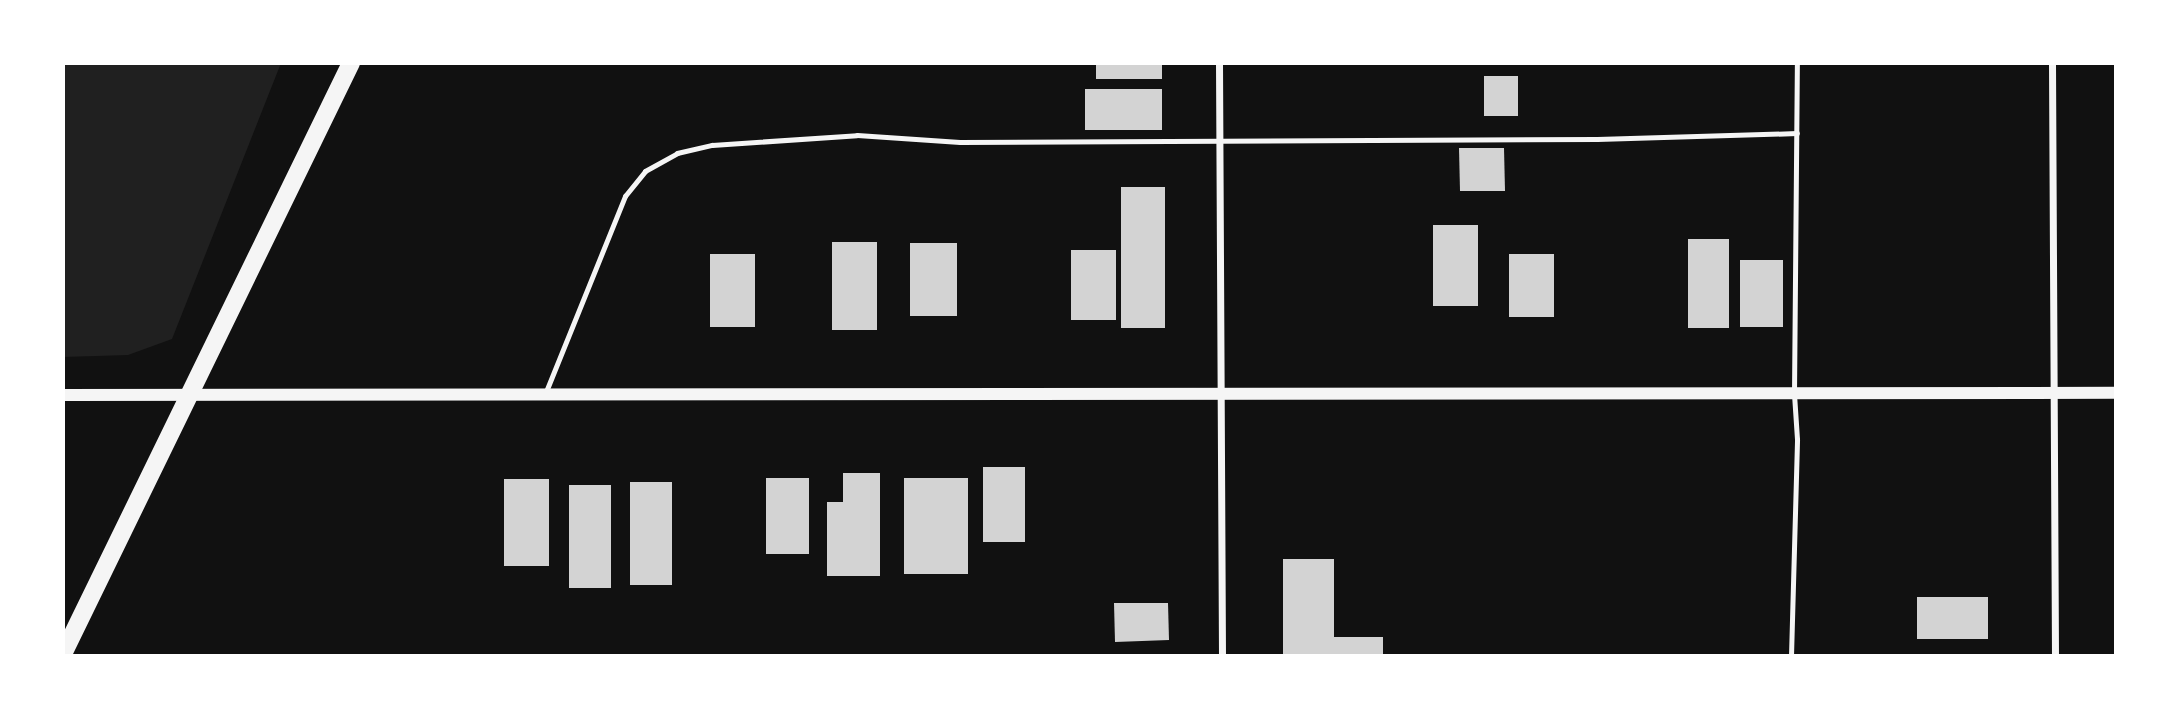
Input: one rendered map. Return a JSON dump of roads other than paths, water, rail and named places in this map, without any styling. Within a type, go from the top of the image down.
[{"type":"main road","points":[[63,654],[351,63]]},
{"type":"street","points":[[1219,63],[1222,656]]},
{"type":"street","points":[[2052,63],[2055,656]]},
{"type":"street","points":[[63,395],[2116,393]]},
{"type":"lane","points":[[1790,656],[1797,439],[1794,394],[1797,63]]},
{"type":"lane","points":[[545,394],[625,196],[645,171],[677,153],[712,145],[844,135],[960,142],[1219,137],[1597,139],[1797,133]]}]
